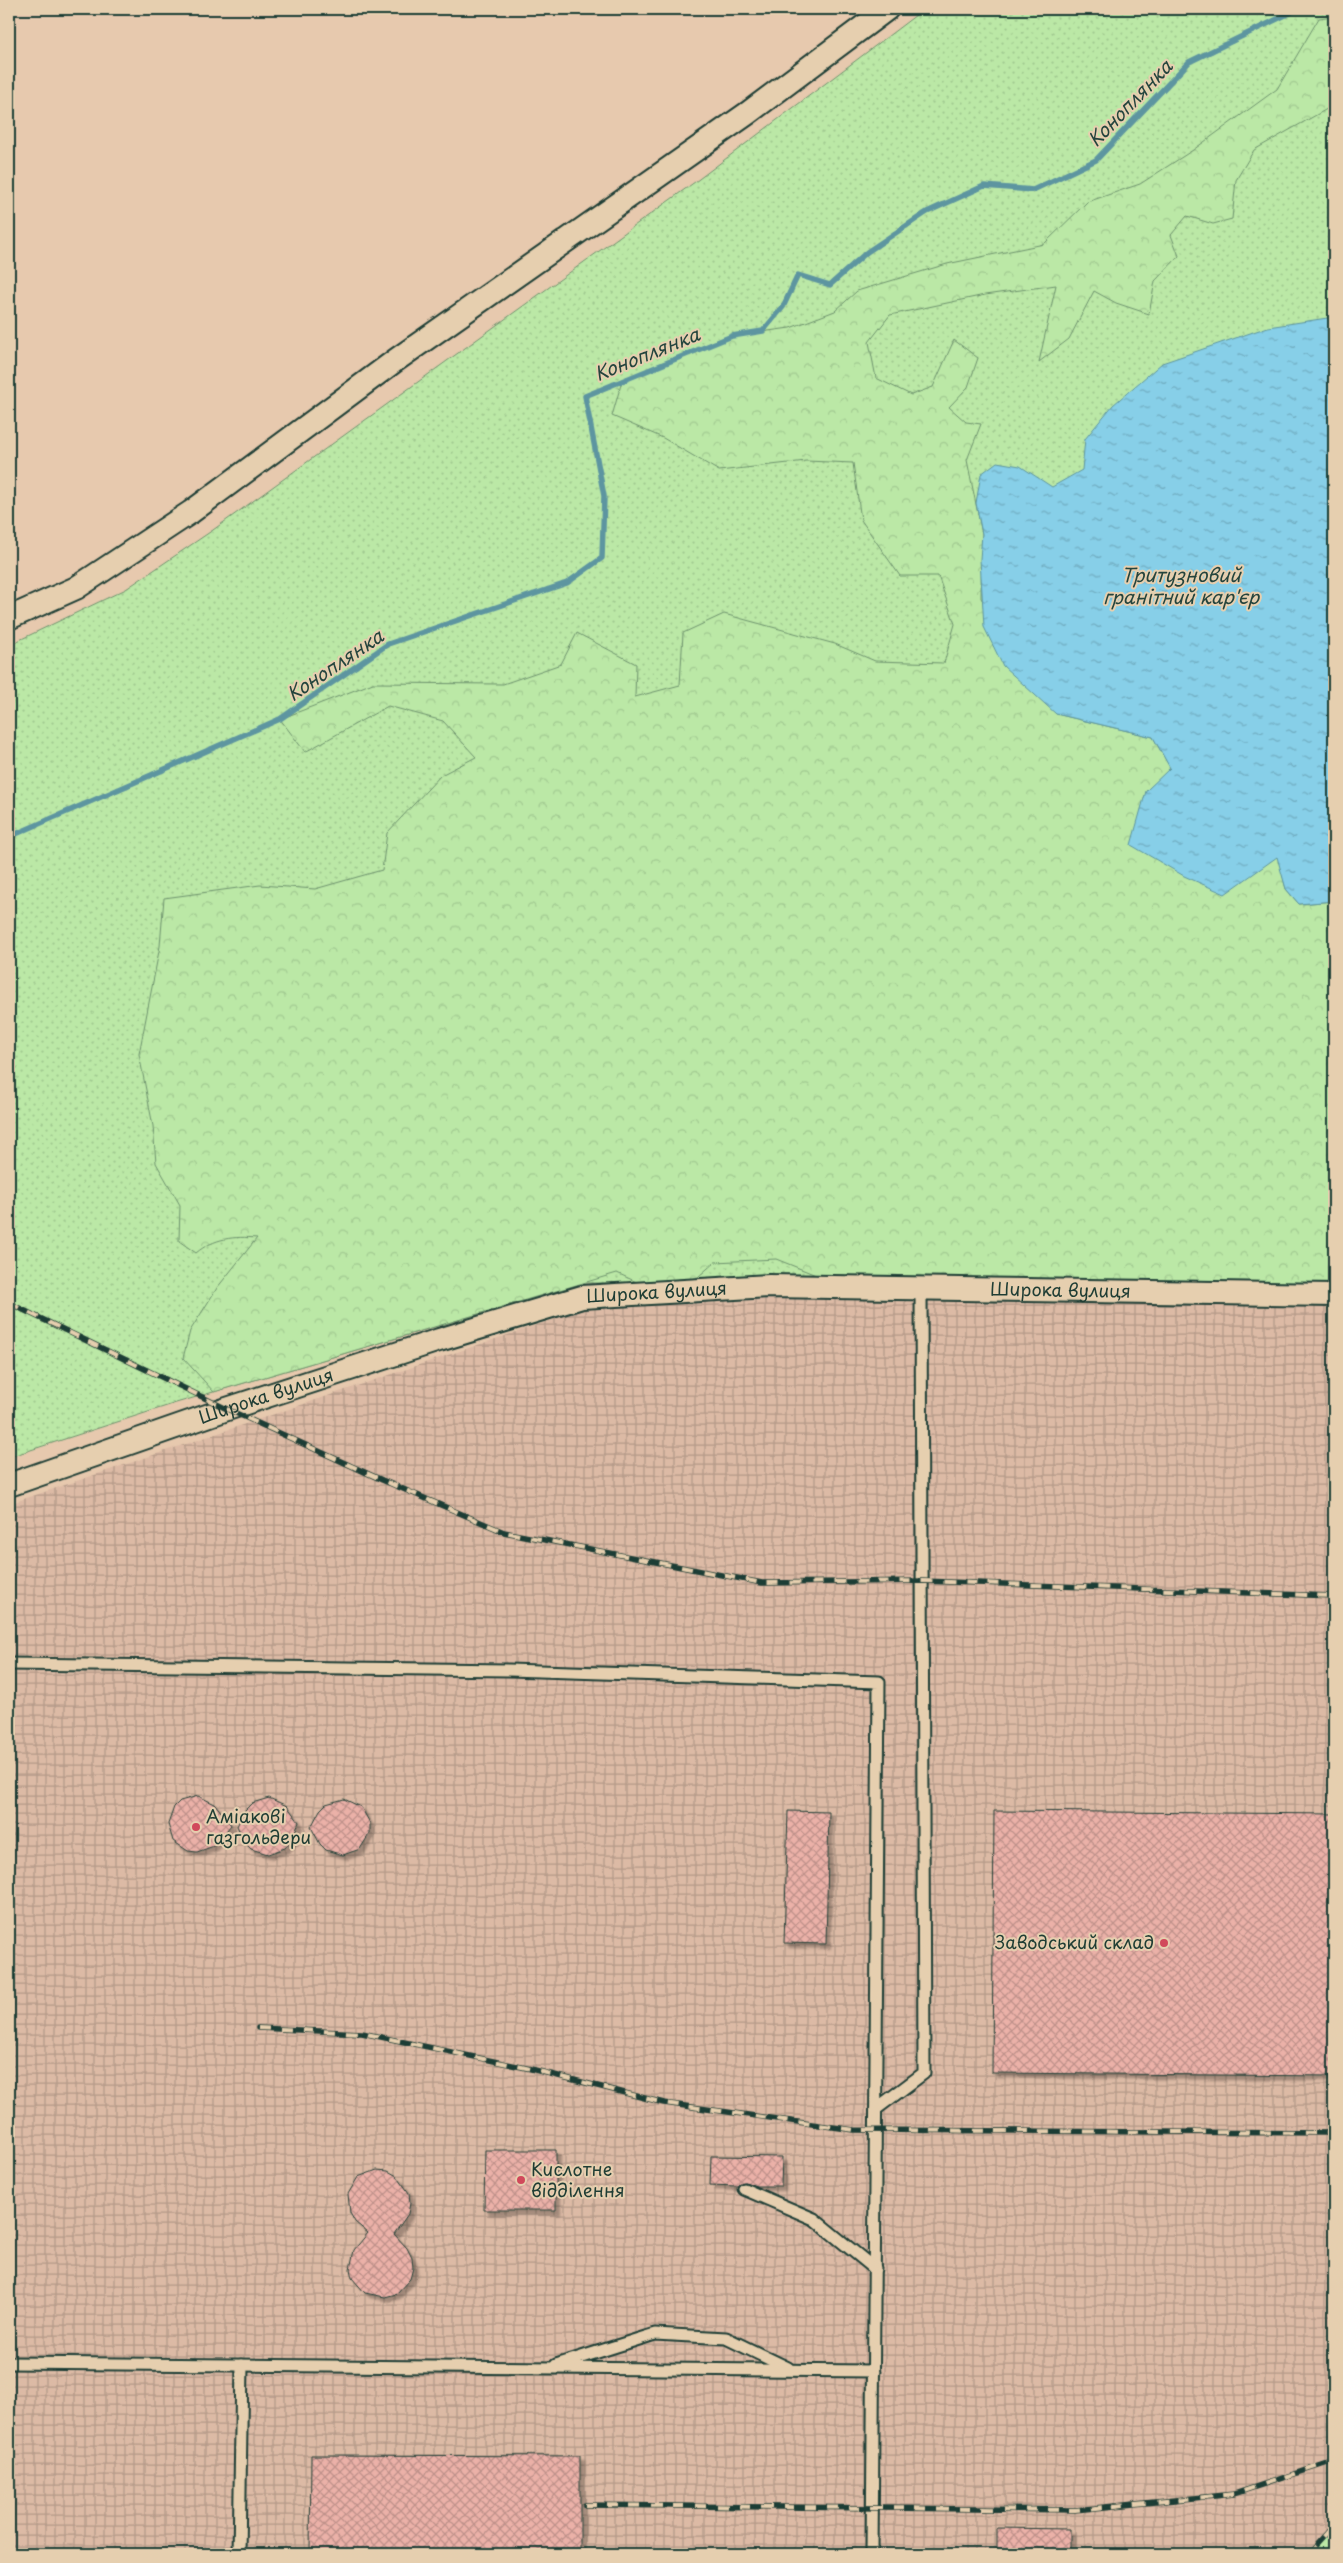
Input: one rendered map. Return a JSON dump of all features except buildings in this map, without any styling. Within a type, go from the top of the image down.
[{"type":"street","points":[[9,618],[76,588],[191,512],[396,360],[748,113],[887,9]]},
{"type":"street","name":"Широка вулиця","points":[[9,1484],[227,1409],[439,1340],[582,1297],[769,1286],[1334,1295]]},
{"type":"lane","points":[[876,2109],[924,2073],[921,1288]]},
{"type":"lane","points":[[9,1664],[509,1670],[879,1682],[872,2554]]},
{"type":"lane","points":[[744,2189],[814,2218],[874,2269]]},
{"type":"lane","points":[[546,2368],[655,2334],[726,2338],[792,2370]]},
{"type":"lane","points":[[9,2363],[874,2371]]},
{"type":"lane","points":[[239,2554],[242,2365]]},
{"type":"shaded area","points":[[909,1292],[1334,1302],[1334,2554],[9,2554],[9,1504],[590,1307]]},
{"type":"green space","points":[[924,9],[1334,9],[1334,1283],[584,1283],[176,1403],[9,1457],[9,645],[126,589],[213,530],[699,179]]},
{"type":"green space","points":[[1334,16],[1334,105],[1254,150],[1236,180],[1232,219],[1213,224],[1187,216],[1171,235],[1179,256],[1155,281],[1149,314],[1116,303],[1094,291],[1069,339],[1039,362],[1056,285],[985,295],[890,315],[869,342],[876,378],[911,395],[933,387],[954,340],[978,358],[968,387],[949,407],[966,422],[981,424],[967,460],[982,534],[981,598],[1056,714],[1153,737],[1171,769],[1146,791],[1278,856],[1286,889],[1299,904],[1334,901],[1334,1283],[836,1283],[776,1259],[715,1262],[691,1283],[639,1283],[617,1273],[214,1392],[183,1358],[190,1331],[217,1288],[257,1238],[240,1237],[225,1239],[210,1244],[196,1253],[179,1241],[180,1205],[156,1163],[153,1126],[139,1054],[160,946],[164,898],[260,885],[315,889],[382,870],[387,833],[441,775],[476,757],[443,721],[388,706],[305,752],[280,719],[373,683],[503,684],[561,664],[577,633],[636,664],[635,697],[680,685],[683,633],[724,614],[835,644],[875,661],[944,663],[955,624],[938,576],[900,576],[861,520],[853,463],[806,461],[719,471],[663,438],[612,416],[622,381],[732,336],[790,328],[835,311],[857,291],[947,264],[1044,244],[1087,202],[1140,184],[1193,150],[1277,89],[1319,18]]},
{"type":"green space","points":[[1334,2525],[1334,2554],[1308,2554]]},
{"type":"water","name":"Тритузновий гранітний кар'єр","points":[[1334,317],[1334,901],[1299,904],[1286,889],[1277,857],[1225,894],[1184,876],[1131,845],[1146,791],[1170,768],[1153,737],[1056,714],[1003,666],[984,627],[980,559],[982,534],[976,503],[981,474],[997,462],[1020,466],[1052,487],[1082,470],[1085,439],[1113,405],[1162,363],[1268,327]]},
{"type":"waterway","name":"Коноплянка","points":[[9,837],[280,719],[388,644],[567,583],[602,558],[604,496],[585,396],[732,336],[763,331],[783,307],[798,275],[830,285],[867,252],[927,212],[984,186],[1033,190],[1096,160],[1189,62],[1298,9]]},
{"type":"railway","points":[[9,1303],[227,1409],[382,1480],[504,1532],[762,1583],[923,1581],[1334,1596]]},
{"type":"railway","points":[[258,2028],[362,2033],[531,2069],[664,2103],[854,2130],[1334,2133]]},
{"type":"railway","points":[[585,2505],[1075,2510],[1234,2494],[1334,2461]]},
{"type":"railway","points":[[1308,2554],[1334,2525]]},
{"type":"place","name":"Аміакові газгольдери","points":[[196,1827]]},
{"type":"place","name":"Заводський склад","points":[[1164,1943]]},
{"type":"place","name":"Кислотне відділення","points":[[521,2180]]}]
